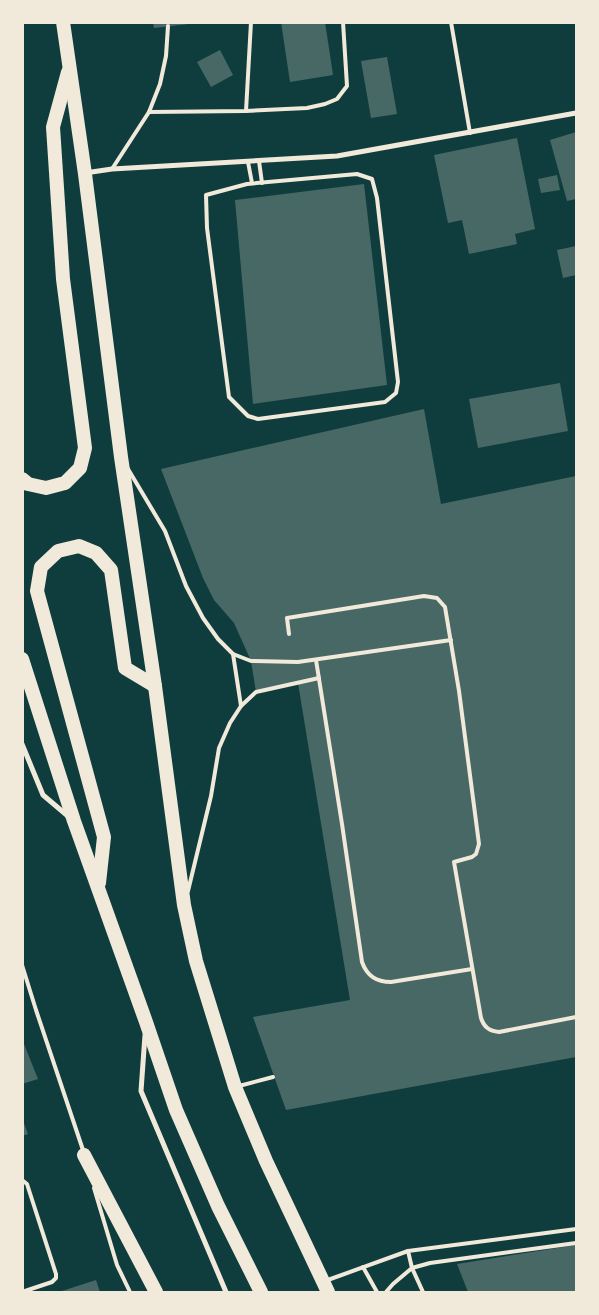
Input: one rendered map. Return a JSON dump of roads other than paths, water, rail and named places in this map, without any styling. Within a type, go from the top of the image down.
[{"type":"highway","points":[[63,22],[85,174],[121,457],[155,686],[184,905],[196,960],[235,1087],[266,1161],[325,1287]]},
{"type":"highway","points":[[22,478],[28,484],[46,488],[65,483],[80,468],[85,448],[62,280],[53,127],[70,66]]},
{"type":"highway","points":[[98,886],[104,837],[38,592],[41,567],[58,551],[79,546],[96,553],[111,570],[125,668],[155,686]]},
{"type":"highway","points":[[22,659],[74,821],[176,1110],[218,1206],[261,1292]]},
{"type":"highway","points":[[84,1155],[156,1292]]},
{"type":"street","points":[[85,174],[112,169],[337,156],[576,113]]},
{"type":"street","points":[[22,744],[43,795],[74,821]]},
{"type":"street","points":[[146,1022],[141,1091],[226,1292]]},
{"type":"lane","points":[[246,111],[251,22]]},
{"type":"lane","points":[[150,112],[307,108],[337,99],[347,86],[343,22]]},
{"type":"lane","points":[[451,22],[470,133]]},
{"type":"lane","points":[[112,169],[150,112],[160,84],[166,56],[168,26]]},
{"type":"lane","points":[[259,161],[262,183]]},
{"type":"lane","points":[[248,162],[252,184]]},
{"type":"lane","points":[[357,174],[372,179],[377,198],[398,382],[396,393],[385,402],[258,419],[248,416],[229,396],[207,228],[206,195],[262,183],[357,174]]},
{"type":"lane","points":[[121,457],[165,531],[186,586],[203,618],[218,639],[233,654],[251,661],[298,662],[452,640]]},
{"type":"lane","points":[[289,634],[286,618],[424,596],[437,598],[442,602],[445,607],[452,640],[479,844],[476,854],[472,858],[454,862],[481,1018],[487,1028],[499,1032],[576,1017]]},
{"type":"lane","points":[[233,654],[241,706]]},
{"type":"lane","points":[[316,660],[364,969],[369,975],[383,982],[472,969]]},
{"type":"lane","points":[[184,905],[211,796],[219,748],[230,723],[241,706],[256,692],[319,678]]},
{"type":"lane","points":[[22,965],[84,1155],[117,1265],[130,1292]]},
{"type":"lane","points":[[235,1087],[273,1077]]},
{"type":"lane","points":[[22,1180],[27,1184],[56,1278],[52,1282],[22,1292]]},
{"type":"lane","points":[[325,1287],[363,1267],[408,1251],[576,1229]]},
{"type":"lane","points":[[386,1292],[412,1268],[430,1263],[576,1243]]},
{"type":"lane","points":[[408,1251],[412,1268],[423,1292]]},
{"type":"lane","points":[[363,1267],[377,1292]]}]
